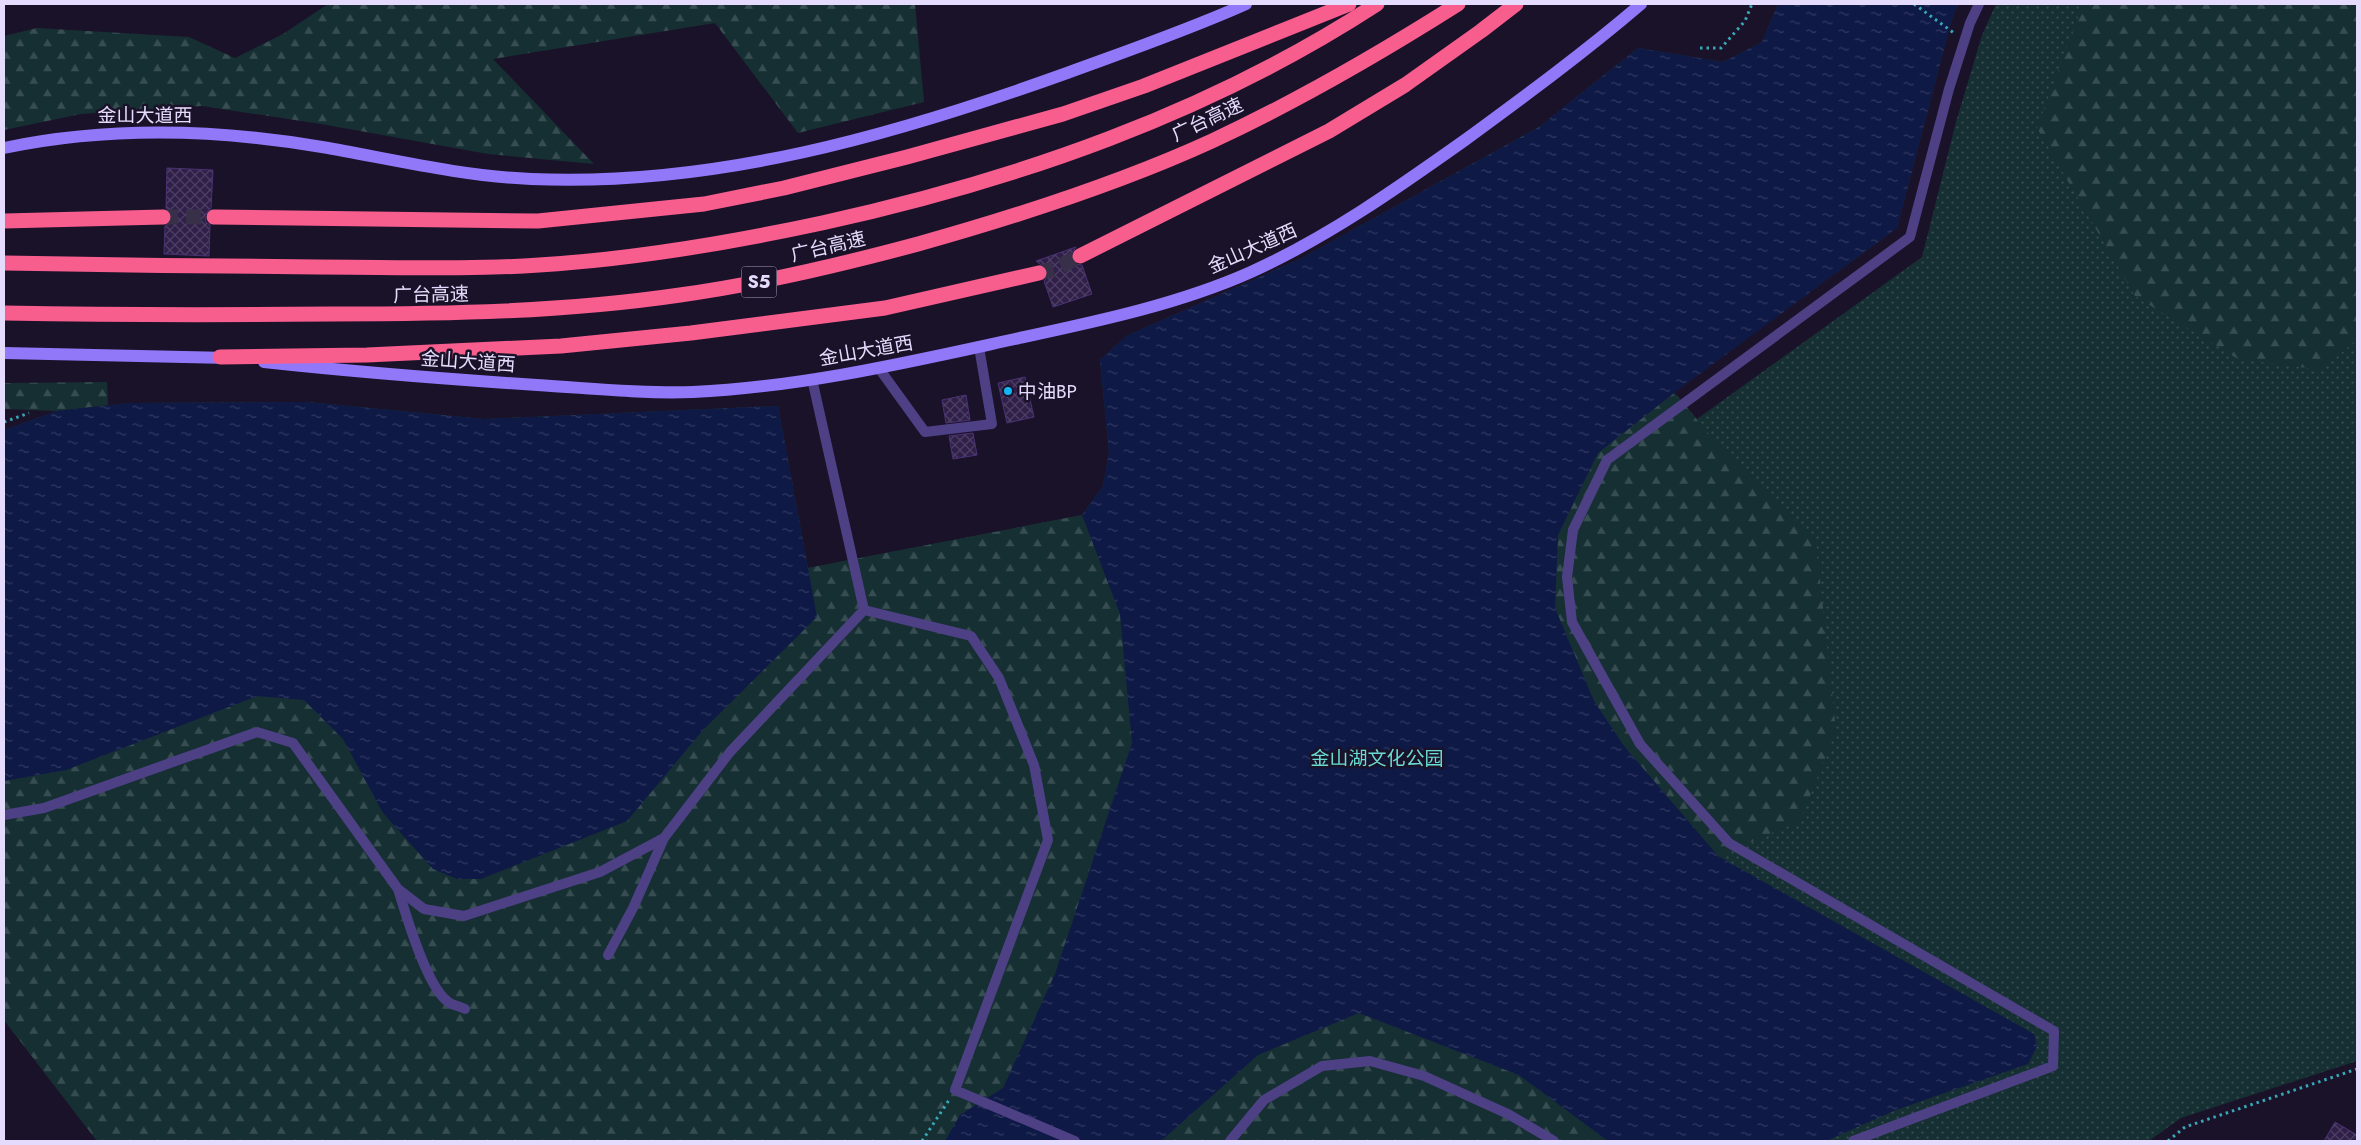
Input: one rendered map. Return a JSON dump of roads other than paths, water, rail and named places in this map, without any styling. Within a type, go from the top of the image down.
[{"type":"highway","points":[[214,217],[538,221],[616,215],[704,204],[784,188],[869,167],[1063,114],[1144,86],[1349,4]]},
{"type":"highway","name":"广台高速","points":[[4,263],[458,268],[548,264],[695,248],[874,211],[1033,167],[1107,142],[1217,93],[1306,48],[1377,4]]},
{"type":"highway","name":"广台高速","points":[[4,313],[167,316],[492,313],[680,296],[768,281],[867,258],[1015,216],[1163,162],[1212,141],[1305,94],[1458,4]]},
{"type":"highway","points":[[1080,256],[1329,131],[1405,85],[1481,32],[1516,4]]},
{"type":"highway","points":[[4,221],[163,217]]},
{"type":"highway","points":[[220,357],[367,355],[561,346],[690,333],[885,308],[1039,273]]},
{"type":"main road","name":"金山大道西","points":[[4,148],[90,134],[199,133],[318,147],[465,173],[521,178],[605,179],[682,174],[764,161],[912,125],[1002,96],[1129,51],[1246,4]]},
{"type":"main road","name":"金山大道西","points":[[4,353],[220,357],[384,375],[690,392],[812,379],[979,347],[1057,330],[1190,294],[1248,273],[1314,241],[1382,199],[1604,36],[1641,4]]},
{"type":"lane","points":[[1853,1141],[2052,1066],[2054,1031],[1729,843],[1640,744],[1572,622],[1567,577],[1574,530],[1607,460],[1910,237],[1949,89],[1979,4]]},
{"type":"lane","points":[[878,367],[926,432],[992,424],[979,347]]},
{"type":"lane","points":[[812,379],[864,610]]},
{"type":"lane","points":[[608,955],[633,908],[664,838],[730,752],[864,610]]},
{"type":"lane","points":[[864,610],[971,636],[999,678],[1034,765],[1048,840],[955,1090],[1075,1141]]},
{"type":"lane","points":[[4,815],[44,808],[258,732],[294,743],[398,888],[424,909],[464,916],[600,872],[664,838]]},
{"type":"lane","points":[[398,888],[411,934],[435,984],[447,1002],[465,1009]]},
{"type":"lane","points":[[1230,1141],[1264,1100],[1322,1066],[1370,1061],[1424,1076],[1508,1114],[1554,1141]]},
{"type":"water","points":[[1778,4],[1958,4],[1951,22],[1897,228],[1674,393],[1598,453],[1558,535],[1555,608],[1594,701],[1624,746],[1718,856],[2034,1034],[2037,1046],[2028,1064],[1896,1110],[1826,1141],[1608,1141],[1519,1075],[1359,1013],[1258,1055],[1161,1141],[945,1141],[960,1115],[1003,1088],[1055,974],[1132,743],[1120,614],[1082,515],[1103,486],[1109,452],[1100,360],[1126,336],[1300,259],[1539,127],[1638,48],[1723,62],[1762,42]]},
{"type":"water","points":[[307,402],[484,419],[778,406],[817,617],[703,730],[627,821],[481,879],[457,879],[433,869],[383,813],[343,739],[304,700],[257,696],[66,770],[4,781],[4,430],[57,411],[130,403]]},
{"type":"tunnel","points":[[163,217],[214,217]]},
{"type":"tunnel","points":[[1039,273],[1057,268],[1080,256]]},
{"type":"place","name":"中油BP","points":[[1008,391]]},
{"type":"park label","name":"金山湖文化公园","points":[[1377,758]]}]
